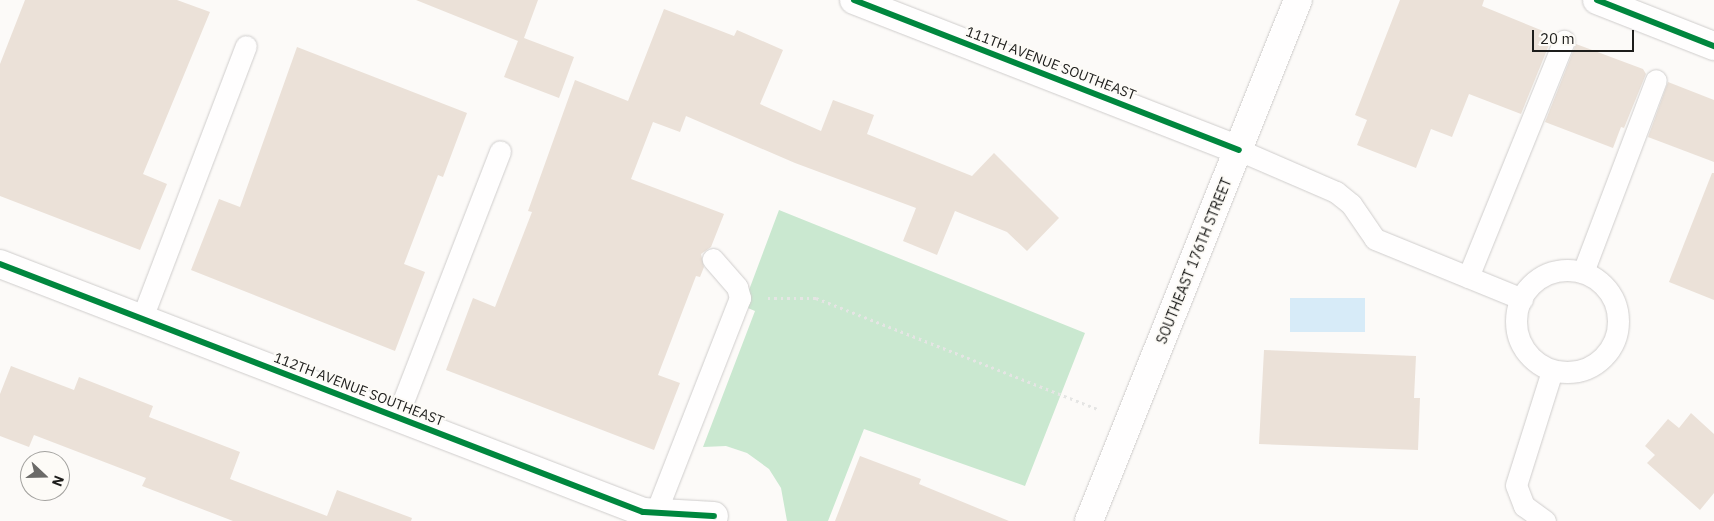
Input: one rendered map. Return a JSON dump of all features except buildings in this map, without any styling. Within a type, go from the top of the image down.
[{"type":"street","name":"111TH AVENUE SOUTHEAST","points":[[854,0],[1239,150]]},
{"type":"street","name":"SOUTHEAST 176TH STREET","points":[[1089,521],[1298,0]]},
{"type":"street","points":[[1597,0],[1714,46]]},
{"type":"street","name":"112TH AVENUE SOUTHEAST","points":[[0,264],[643,512],[716,519]]},
{"type":"lane","points":[[1468,277],[1564,41]]},
{"type":"lane","points":[[142,318],[246,46]]},
{"type":"lane","points":[[1583,272],[1656,80]]},
{"type":"lane","points":[[1239,150],[1336,192],[1351,204],[1375,239],[1522,299]]},
{"type":"lane","points":[[396,417],[500,151]]},
{"type":"lane","points":[[656,512],[740,298],[737,287],[713,260]]},
{"type":"lane","points":[[1563,270],[1583,272],[1600,282],[1613,298],[1618,317],[1616,337],[1607,354],[1591,367],[1572,373],[1552,371],[1534,361],[1522,345],[1516,326],[1522,299],[1528,288],[1544,276],[1563,270]]},
{"type":"lane","points":[[1544,521],[1524,506],[1516,485],[1552,371]]},
{"type":"path","points":[[740,298],[816,298],[1129,422]]},
{"type":"green space","points":[[779,210],[1085,333],[1025,486],[864,429],[828,521],[787,521],[781,488],[769,469],[747,453],[726,446],[703,447],[755,311],[743,306]]},
{"type":"water","points":[[1290,298],[1365,298],[1365,332],[1290,332]]},
{"type":"cycle path","points":[[854,0],[1239,150]]},
{"type":"cycle path","points":[[1597,0],[1714,46]]},
{"type":"cycle path","points":[[0,264],[643,512],[714,516]]}]
